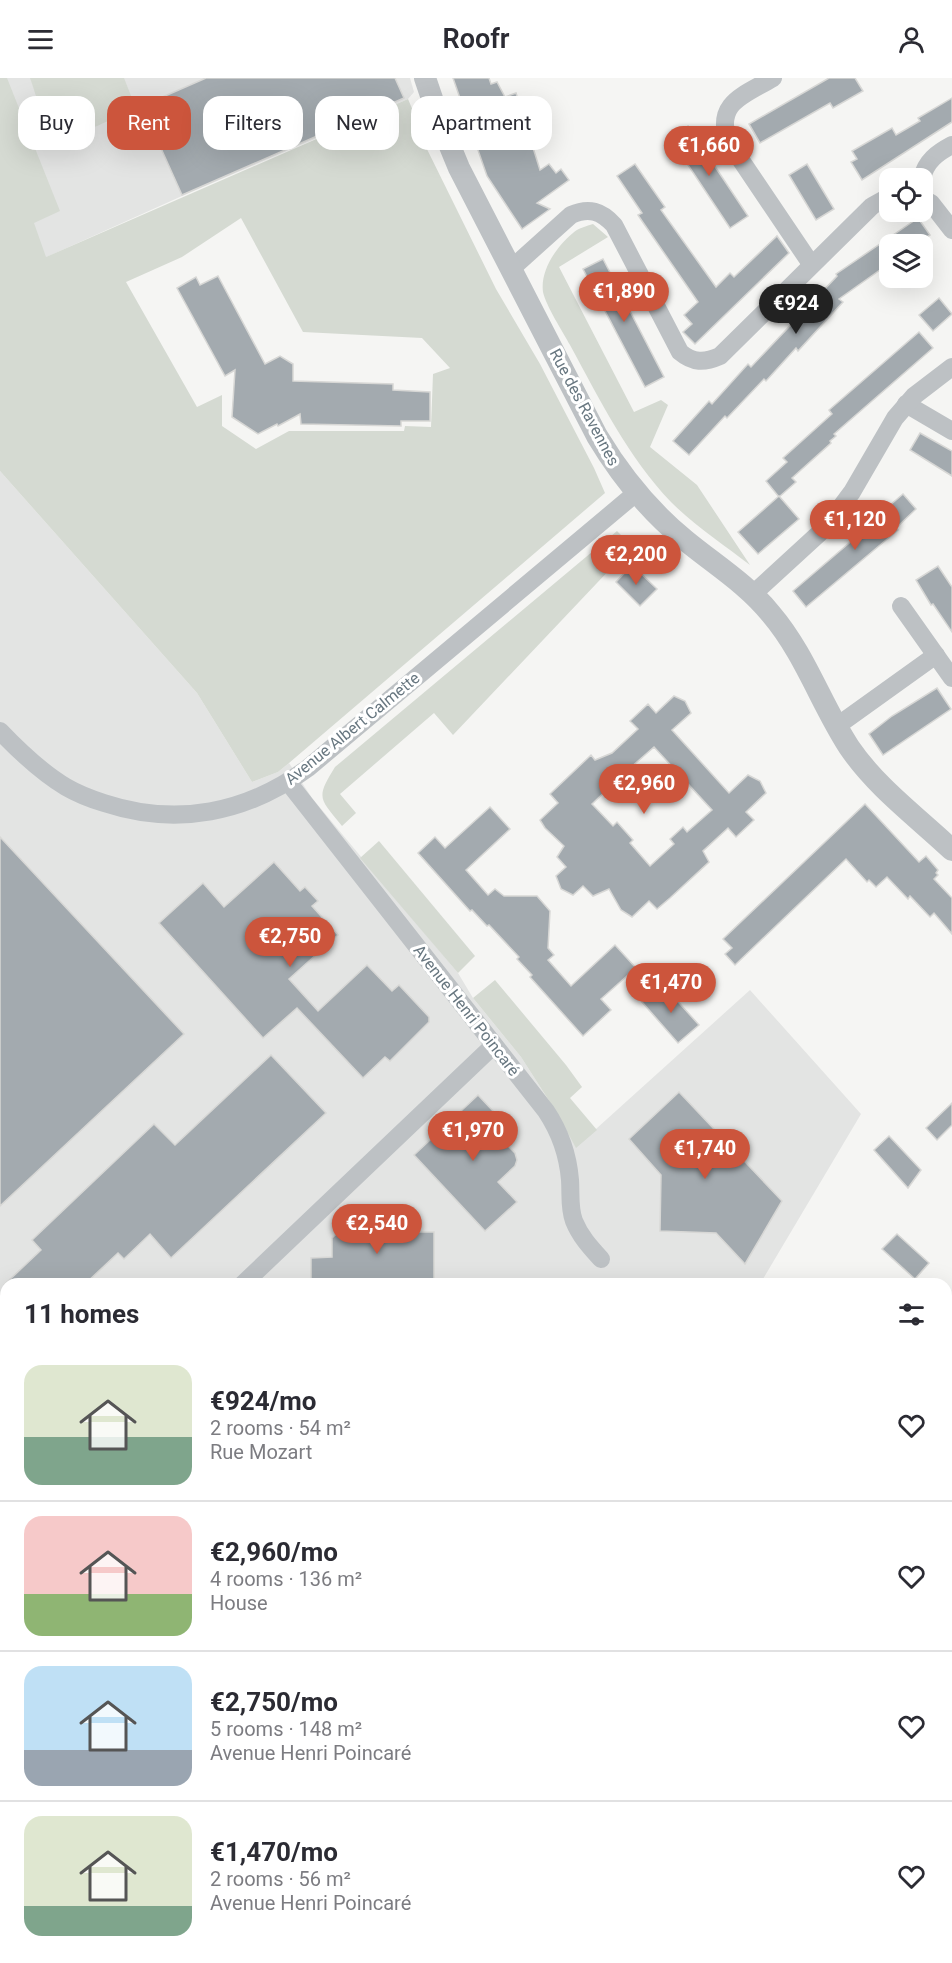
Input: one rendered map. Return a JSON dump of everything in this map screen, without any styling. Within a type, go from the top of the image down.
[{"type":"street","name":"Rue des Ravennes","points":[[425,78],[459,168],[610,458],[636,493],[683,538],[753,594],[769,611],[790,639],[850,748],[870,774],[952,850]]},
{"type":"street","points":[[773,78],[729,107],[725,116],[724,128],[728,141],[811,264]]},
{"type":"street","points":[[926,168],[934,155],[952,145]]},
{"type":"street","points":[[511,269],[571,215],[582,210],[594,210],[614,225],[680,352],[687,358],[698,362],[709,361],[720,356],[811,264],[872,206],[879,202]]},
{"type":"street","points":[[933,206],[952,230]]},
{"type":"street","points":[[753,594],[825,528],[838,513],[895,418],[906,404],[922,388],[952,367]]},
{"type":"street","points":[[906,404],[952,431]]},
{"type":"street","name":"Avenue Albert Calmette","points":[[0,731],[26,758],[68,788],[90,798],[128,810],[175,815],[209,812],[249,801],[288,782],[308,768],[636,493]]},
{"type":"street","points":[[902,606],[952,678]]},
{"type":"street","points":[[837,726],[936,655]]},
{"type":"street","name":"Avenue Henri Poincaré","points":[[288,782],[555,1124],[568,1159],[572,1214],[575,1223],[579,1233],[601,1259]]},
{"type":"street","points":[[249,1278],[494,1045]]},
{"type":"shaded area","points":[[0,78],[410,78],[414,92],[408,99],[399,103],[399,96],[315,96],[315,139],[303,144],[303,96],[203,96],[203,150],[289,150],[0,278]]},
{"type":"shaded area","points":[[0,78],[7,78],[18,106],[18,150],[36,150],[60,211],[34,223],[46,257],[291,150],[303,150],[303,145],[315,140],[315,150],[399,150],[399,103],[408,99],[411,106],[411,150],[427,150],[496,289],[540,364],[605,493],[278,772],[252,782],[197,693],[0,471]],"holes":[[[241,218],[303,332],[422,338],[450,368],[433,374],[431,427],[405,426],[404,431],[289,431],[256,449],[222,426],[222,395],[197,407],[126,282],[182,257]]]},
{"type":"shaded area","points":[[30,78],[124,78],[131,96],[107,96],[107,121],[95,127],[95,96],[36,96]]},
{"type":"shaded area","points":[[593,224],[608,237],[559,267],[634,412],[661,400],[668,405],[650,447],[697,485],[750,565],[671,502],[641,466],[592,386],[548,304],[543,292],[543,284],[551,259],[575,231]]},
{"type":"shaded area","points":[[0,471],[197,693],[252,782],[278,772],[289,763],[312,798],[458,973],[473,998],[521,1057],[576,1147],[750,990],[861,1114],[764,1278],[0,1278]]},
{"type":"shaded area","points":[[617,531],[632,546],[453,735],[434,713],[340,794],[356,813],[342,826],[323,798],[325,786],[335,767]]},
{"type":"shaded area","points":[[379,841],[475,956],[458,973],[360,858]]},
{"type":"shaded area","points":[[495,980],[582,1087],[570,1098],[597,1130],[576,1148],[521,1057],[473,998]]},
{"type":"building","points":[[206,78],[395,78],[404,98],[399,100],[399,96],[315,96],[315,137],[303,142],[303,96],[203,96],[203,150],[285,150],[182,195],[162,150],[191,150],[191,96],[165,96]]},
{"type":"building","points":[[453,78],[489,78],[491,84],[497,82],[504,96],[459,96]]},
{"type":"building","points":[[829,78],[855,78],[863,91],[833,108],[830,103],[760,143],[749,124]]},
{"type":"building","points":[[952,98],[952,122],[862,180],[851,162],[857,159],[852,151],[892,128],[896,135],[920,121],[918,118]]},
{"type":"building","points":[[688,126],[748,216],[730,228],[670,138]]},
{"type":"building","points":[[478,150],[534,150],[540,170],[549,164],[556,173],[561,169],[569,180],[537,203],[550,209],[522,229],[487,176]]},
{"type":"building","points":[[635,164],[665,207],[661,210],[716,287],[730,273],[734,277],[777,236],[789,253],[695,344],[683,332],[692,324],[684,315],[698,302],[638,215],[642,213],[617,176]]},
{"type":"building","points":[[807,164],[834,209],[816,220],[789,175]]},
{"type":"building","points":[[912,222],[921,222],[929,234],[895,234]]},
{"type":"building","points":[[879,245],[879,271],[839,299],[843,302],[798,351],[796,348],[766,381],[764,379],[727,418],[725,416],[689,455],[673,441],[709,401],[712,404],[748,364],[751,367],[837,276],[836,274]]},
{"type":"building","points":[[603,259],[664,377],[645,387],[583,269]]},
{"type":"building","points":[[218,276],[265,364],[280,356],[293,364],[293,381],[393,384],[393,390],[430,392],[430,421],[401,421],[401,426],[301,424],[300,414],[258,434],[232,417],[235,370],[225,376],[177,288],[196,277],[200,285]]},
{"type":"building","points":[[939,298],[952,314],[933,331],[919,315]]},
{"type":"building","points":[[919,332],[933,348],[834,434],[836,436],[830,441],[831,443],[792,478],[796,482],[779,497],[766,481],[787,462],[783,458],[832,414],[829,410]]},
{"type":"building","points":[[920,433],[952,451],[952,476],[910,450]]},
{"type":"building","points":[[903,494],[916,509],[896,528],[898,530],[806,607],[793,591]]},
{"type":"building","points":[[779,496],[799,519],[758,554],[738,532]]},
{"type":"building","points":[[632,565],[657,589],[640,606],[616,582]]},
{"type":"building","points":[[938,566],[952,587],[952,632],[933,604],[931,605],[916,580]]},
{"type":"building","points":[[937,688],[951,709],[883,755],[869,734],[892,716]]},
{"type":"building","points":[[674,696],[685,701],[691,713],[672,730],[729,793],[748,775],[760,781],[766,793],[746,812],[754,820],[736,837],[728,828],[703,851],[709,862],[657,909],[649,901],[632,917],[621,910],[609,889],[593,896],[583,886],[573,895],[561,889],[556,876],[566,867],[557,857],[564,846],[540,820],[558,803],[550,794],[591,755],[595,760],[612,753],[638,729],[630,721],[648,704],[656,713]],"holes":[[[654,747],[712,810],[687,832],[683,827],[670,839],[674,844],[650,866],[630,843],[633,840],[617,822],[613,826],[592,804],[616,781],[620,786],[633,773],[629,769]]]},
{"type":"building","points":[[865,804],[919,862],[926,856],[938,870],[936,873],[938,875],[934,879],[952,898],[952,934],[934,913],[930,917],[910,896],[908,899],[887,877],[876,887],[869,880],[867,882],[846,859],[735,965],[725,954],[732,948],[723,939]]},
{"type":"building","points":[[490,807],[510,829],[466,870],[488,895],[495,889],[504,896],[537,896],[550,911],[548,948],[554,955],[548,960],[571,986],[615,945],[636,968],[601,999],[611,1010],[583,1036],[530,977],[532,975],[517,959],[519,957],[489,925],[487,926],[472,910],[470,911],[418,853],[435,837],[445,848]]},
{"type":"building","points":[[0,837],[184,1034],[0,1206]]},
{"type":"building","points":[[274,862],[300,891],[305,887],[318,901],[312,906],[338,935],[289,979],[318,1011],[367,965],[392,991],[399,985],[429,1017],[429,1022],[390,1061],[385,1057],[363,1078],[297,1008],[263,1038],[159,923],[203,883],[224,907]]},
{"type":"building","points":[[663,985],[699,1025],[678,1043],[642,1002]]},
{"type":"building","points":[[271,1055],[326,1113],[171,1258],[150,1234],[124,1259],[118,1253],[91,1278],[11,1278],[41,1250],[32,1240],[154,1124],[175,1145]]},
{"type":"building","points":[[679,1092],[782,1201],[745,1264],[716,1233],[660,1231],[661,1175],[629,1139]]},
{"type":"building","points":[[478,1095],[509,1128],[499,1137],[515,1153],[517,1160],[515,1166],[498,1182],[517,1202],[485,1231],[414,1155]]},
{"type":"building","points":[[952,1103],[952,1125],[937,1140],[926,1128]]},
{"type":"building","points":[[889,1136],[921,1170],[908,1188],[874,1150]]},
{"type":"building","points":[[355,1216],[401,1216],[402,1232],[434,1232],[434,1278],[311,1278],[311,1258],[332,1257],[332,1238]]},
{"type":"building","points":[[897,1234],[929,1263],[914,1278],[882,1249]]}]
